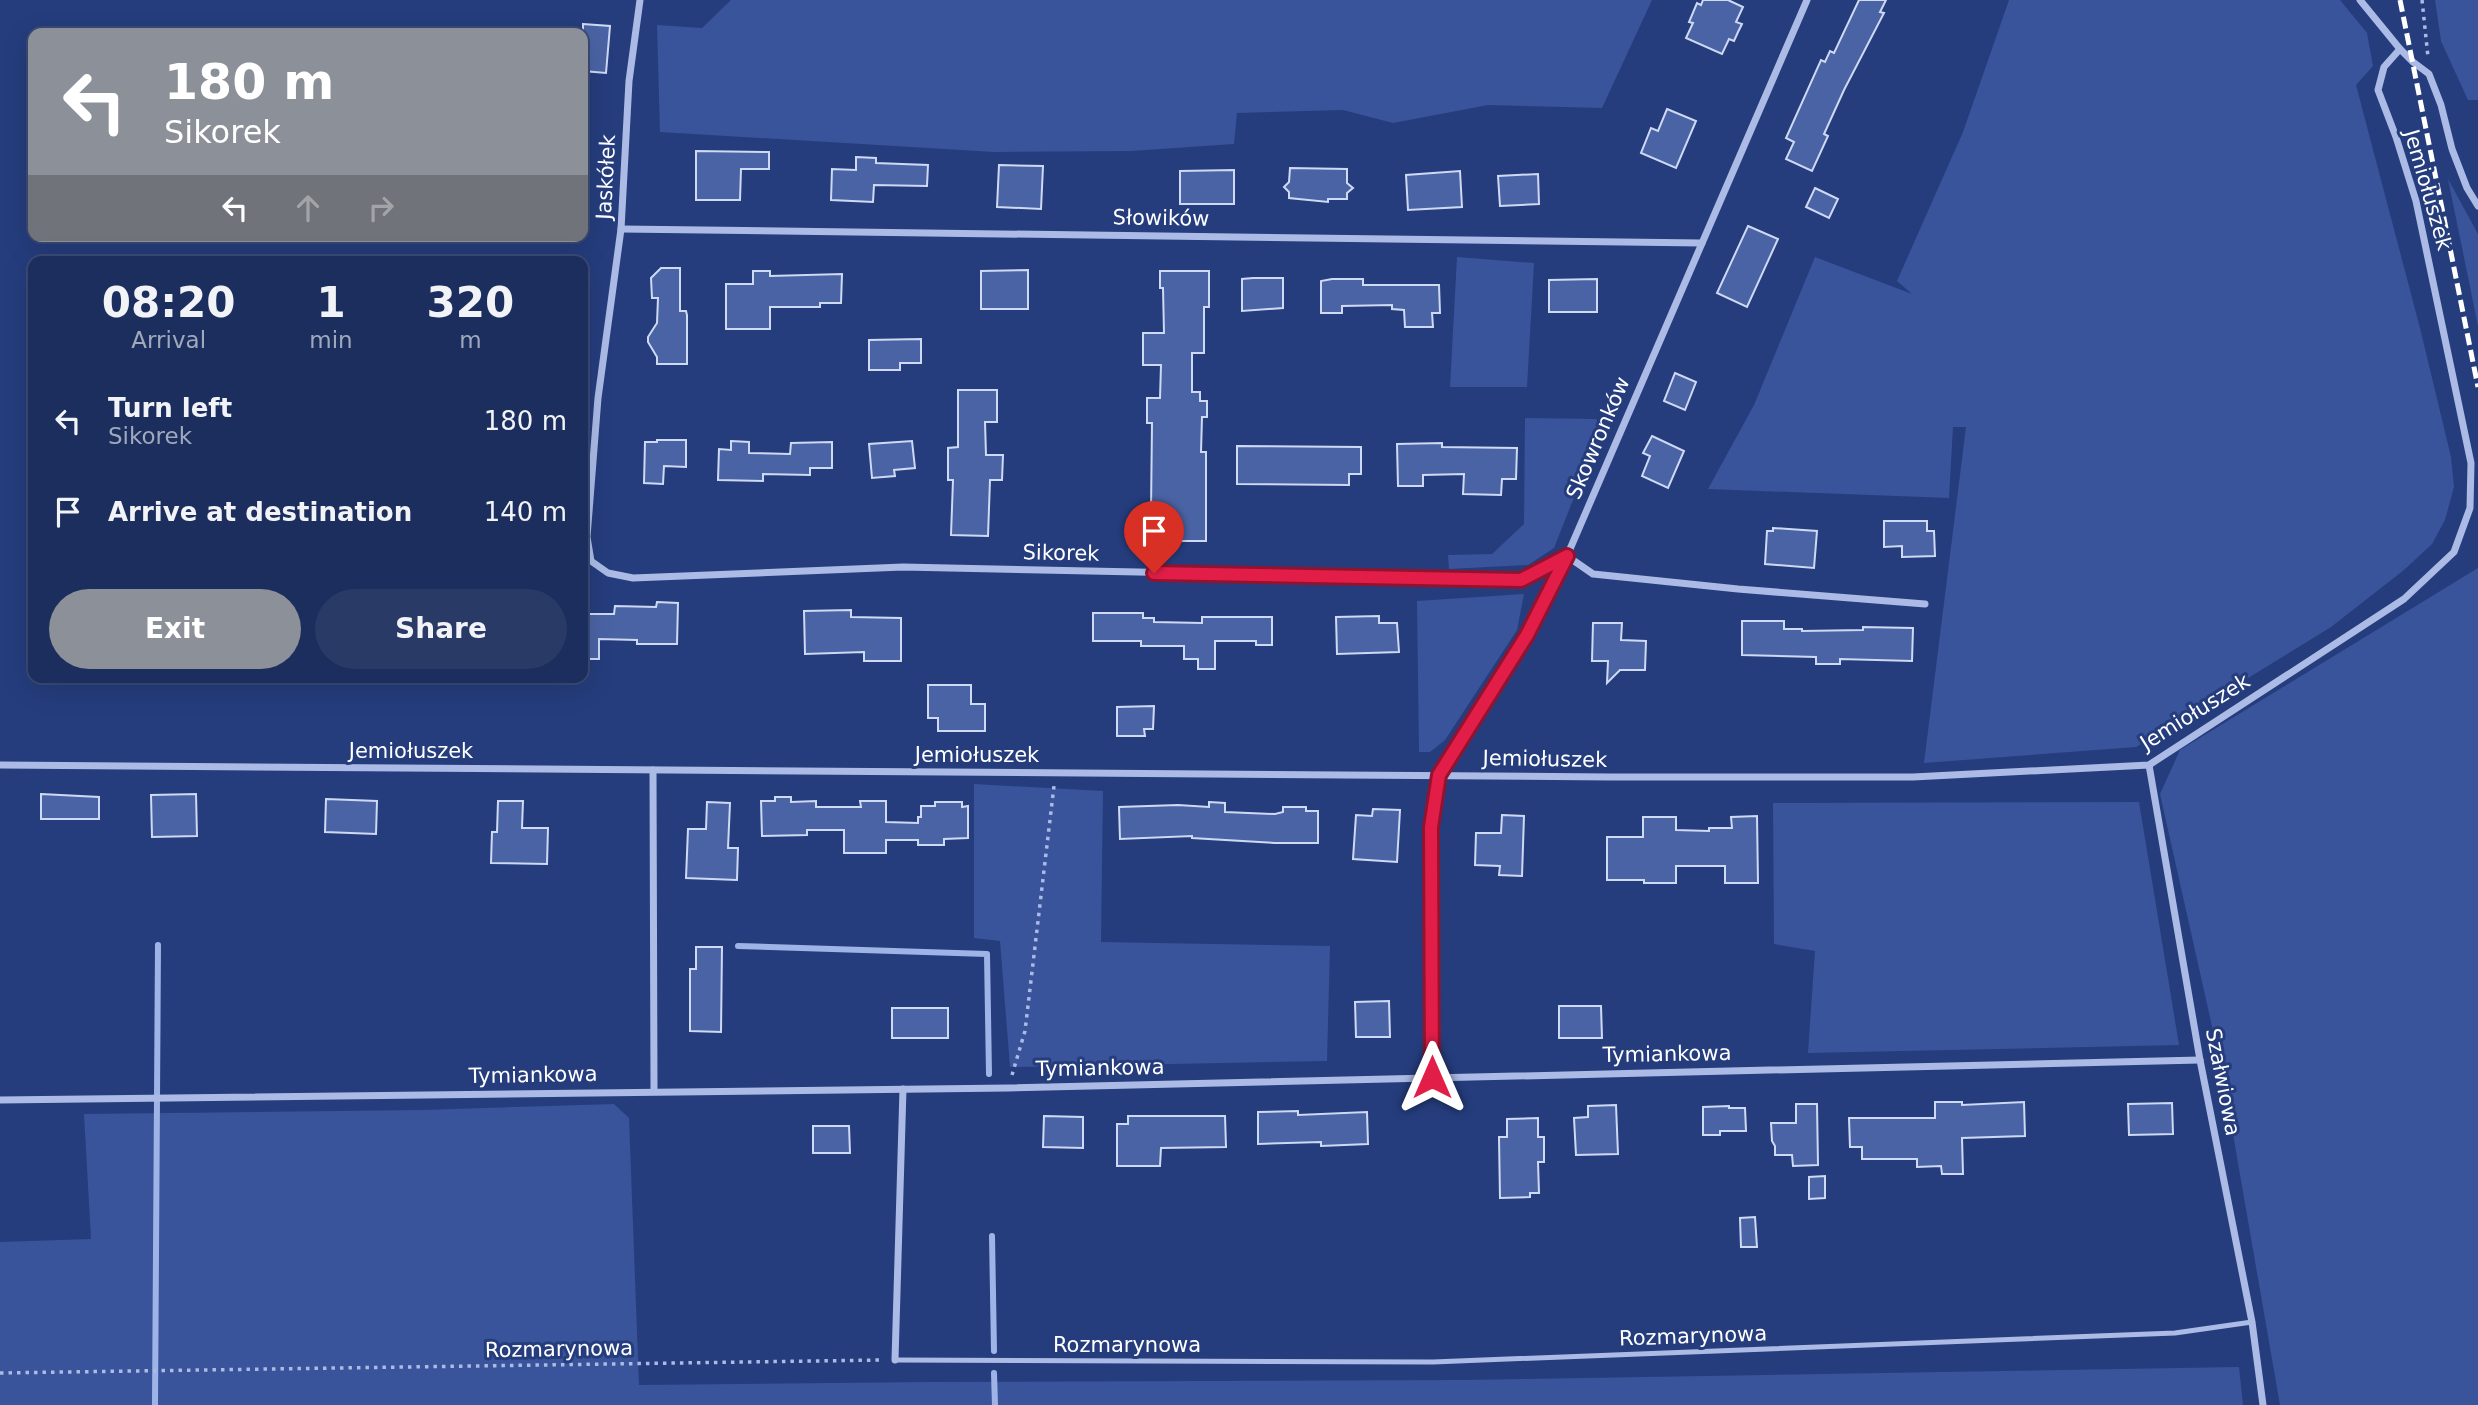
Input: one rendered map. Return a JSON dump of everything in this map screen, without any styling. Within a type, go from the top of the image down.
[{"type":"street","name":"Jaskółek","points":[[588,524],[598,398],[621,229],[629,81],[640,0]]},
{"type":"street","name":"Skowronków","points":[[1439,775],[1527,635],[1567,556],[1807,0]]},
{"type":"street","points":[[2360,0],[2400,49],[2429,74],[2441,105],[2452,149],[2467,188],[2478,206]]},
{"type":"street","name":"Jemiołuszek","points":[[0,765],[1913,777],[2149,765],[2404,599],[2454,552],[2470,509],[2469,451],[2419,214],[2396,137],[2378,90],[2384,67],[2400,49]]},
{"type":"street","name":"Słowików","points":[[621,229],[1702,243]]},
{"type":"street","points":[[1567,556],[1593,574],[1925,604]]},
{"type":"street","name":"Sikorek","points":[[633,578],[903,566],[1521,580],[1567,556]]},
{"type":"street","name":"Jaskółek","points":[[588,563],[608,573],[633,578]]},
{"type":"street","name":"Szałwiowa","points":[[2149,765],[2200,1060],[2252,1322],[2263,1405]]},
{"type":"street","points":[[653,770],[654,1091]]},
{"type":"street","points":[[1432,1077],[1431,827],[1439,775]]},
{"type":"street","name":"Tymiankowa","points":[[0,1100],[1008,1088],[2200,1060]]},
{"type":"street","points":[[895,1360],[903,1088]]},
{"type":"lane","name":"Rozmarynowa","points":[[895,1360],[1433,1362],[2175,1333],[2252,1322]]},
{"type":"path","points":[[2422,0],[2429,74]]},
{"type":"path","points":[[1008,1088],[1025,1031],[1055,773]]},
{"type":"path","name":"Rozmarynowa","points":[[0,1373],[895,1360]]},
{"type":"shaded area","points":[[731,0],[1652,0],[1602,108],[1488,105],[1393,123],[1343,110],[1237,113],[1234,144],[1131,151],[994,152],[660,132],[657,25],[702,28]]},
{"type":"shaded area","points":[[2009,0],[2340,0],[2367,33],[2373,66],[2356,85],[2420,328],[2451,457],[2454,487],[2445,520],[2432,544],[2404,570],[2331,627],[2136,747],[1924,763],[1966,427],[1953,427],[1949,498],[1708,489],[1754,405],[1815,257],[1912,294],[1897,281],[1963,132]]},
{"type":"shaded area","points":[[2435,0],[2478,0],[2478,100],[2468,100],[2441,41]]},
{"type":"shaded area","points":[[2448,179],[2478,234],[2478,326]]},
{"type":"shaded area","points":[[1457,257],[1534,263],[1527,387],[1450,387]]},
{"type":"shaded area","points":[[1525,418],[1596,419],[1601,429],[1554,548],[1528,565],[1449,569],[1448,555],[1492,554],[1524,524]]},
{"type":"shaded area","points":[[2478,568],[2478,1405],[2280,1405],[2222,1071],[2160,794],[2180,750]]},
{"type":"shaded area","points":[[1524,594],[1517,630],[1445,740],[1430,752],[1419,752],[1417,601]]},
{"type":"shaded area","points":[[974,784],[1103,791],[1101,942],[1330,946],[1327,1061],[1010,1067],[1000,941],[974,938]]},
{"type":"shaded area","points":[[2139,802],[2179,1045],[1808,1053],[1815,951],[1774,944],[1773,803]]},
{"type":"shaded area","points":[[614,1104],[629,1118],[639,1385],[1465,1380],[2239,1367],[2243,1405],[0,1405],[0,1242],[91,1239],[84,1114],[424,1110]]},
{"type":"building","points":[[1703,0],[1728,0],[1743,7],[1736,22],[1742,24],[1734,41],[1729,39],[1722,54],[1686,38],[1693,23],[1689,22],[1697,3],[1701,5]]},
{"type":"building","points":[[1859,0],[1886,0],[1880,12],[1884,13],[1844,90],[1824,134],[1828,136],[1812,171],[1786,159],[1794,142],[1786,138],[1821,60],[1825,62],[1830,51],[1834,53]]},
{"type":"building","points":[[583,24],[610,26],[606,73],[588,71],[588,28],[583,28]]},
{"type":"building","points":[[1667,109],[1696,121],[1676,168],[1641,153],[1651,128],[1658,131]]},
{"type":"building","points":[[696,151],[769,152],[769,169],[741,169],[740,200],[696,200]]},
{"type":"building","points":[[856,157],[876,158],[876,163],[928,165],[927,186],[874,185],[873,202],[831,200],[832,169],[856,170]]},
{"type":"building","points":[[999,165],[1043,166],[1041,209],[997,207]]},
{"type":"building","points":[[1290,168],[1347,169],[1347,183],[1353,188],[1347,193],[1347,199],[1328,199],[1328,202],[1289,198],[1289,192],[1284,187],[1289,182]]},
{"type":"building","points":[[1234,170],[1234,204],[1180,204],[1180,171]]},
{"type":"building","points":[[1460,171],[1462,207],[1408,210],[1406,175]]},
{"type":"building","points":[[1538,174],[1539,204],[1500,206],[1498,176]]},
{"type":"building","points":[[1815,188],[1838,199],[1829,218],[1806,207]]},
{"type":"building","points":[[1748,226],[1778,239],[1747,307],[1717,293]]},
{"type":"building","points":[[661,268],[680,268],[680,311],[686,311],[687,315],[687,364],[657,364],[657,357],[648,342],[648,337],[657,323],[658,298],[652,298],[651,278]]},
{"type":"building","points":[[1028,270],[1028,309],[981,309],[981,271]]},
{"type":"building","points":[[753,271],[770,271],[770,276],[842,274],[841,303],[820,303],[820,307],[770,307],[770,329],[726,329],[726,284],[753,284]]},
{"type":"building","points":[[1160,271],[1209,271],[1209,307],[1204,307],[1204,353],[1192,353],[1192,392],[1200,392],[1200,401],[1207,401],[1207,417],[1202,417],[1201,452],[1206,452],[1206,541],[1140,541],[1140,511],[1151,511],[1152,423],[1147,423],[1147,398],[1160,398],[1161,365],[1143,365],[1143,333],[1164,333]]},
{"type":"building","points":[[1283,278],[1283,308],[1242,311],[1242,279]]},
{"type":"building","points":[[1363,279],[1363,285],[1439,285],[1440,313],[1432,313],[1433,327],[1405,327],[1404,310],[1392,309],[1392,305],[1342,306],[1342,313],[1321,313],[1321,281]]},
{"type":"building","points":[[1597,279],[1597,312],[1549,312],[1549,280]]},
{"type":"building","points":[[921,339],[921,363],[900,363],[900,370],[869,370],[869,340]]},
{"type":"building","points":[[1675,373],[1696,382],[1685,410],[1664,401]]},
{"type":"building","points":[[958,390],[997,390],[997,422],[985,422],[986,455],[1003,455],[1002,480],[990,480],[988,536],[951,535],[953,480],[948,480],[948,448],[958,447]]},
{"type":"building","points":[[1652,436],[1684,451],[1668,488],[1642,476],[1650,456],[1643,453]]},
{"type":"building","points":[[686,440],[686,467],[664,466],[663,484],[644,483],[645,442]]},
{"type":"building","points":[[731,441],[749,442],[749,453],[790,454],[791,443],[832,442],[832,468],[810,468],[810,475],[763,474],[763,481],[718,480],[719,449],[731,450]]},
{"type":"building","points":[[912,441],[915,468],[894,470],[895,476],[872,478],[869,444]]},
{"type":"building","points":[[1442,443],[1442,447],[1517,448],[1516,479],[1502,479],[1501,495],[1463,494],[1464,474],[1423,475],[1423,486],[1398,486],[1397,444]]},
{"type":"building","points":[[1237,446],[1361,447],[1361,474],[1349,474],[1349,485],[1237,484]]},
{"type":"building","points":[[1884,521],[1927,521],[1927,531],[1934,531],[1935,556],[1902,557],[1902,546],[1884,547]]},
{"type":"building","points":[[1773,528],[1817,531],[1814,568],[1765,564],[1767,531],[1773,531]]},
{"type":"building","points":[[657,602],[678,603],[677,644],[637,644],[637,640],[599,639],[599,659],[588,659],[588,614],[614,614],[615,606],[656,607]]},
{"type":"building","points":[[851,610],[851,617],[901,618],[901,661],[864,661],[864,652],[805,654],[804,611]]},
{"type":"building","points":[[1093,613],[1143,613],[1143,618],[1154,618],[1154,622],[1202,623],[1202,617],[1272,617],[1272,645],[1256,645],[1256,641],[1215,641],[1215,669],[1198,669],[1198,659],[1184,659],[1184,646],[1141,646],[1141,641],[1093,641]]},
{"type":"building","points":[[1379,616],[1379,623],[1397,623],[1399,652],[1337,654],[1336,617]]},
{"type":"building","points":[[1742,621],[1784,621],[1784,629],[1802,631],[1863,630],[1863,627],[1913,628],[1912,661],[1840,659],[1840,664],[1816,664],[1816,657],[1742,655]]},
{"type":"building","points":[[1593,623],[1622,623],[1621,640],[1646,641],[1645,670],[1620,670],[1607,683],[1608,661],[1592,661]]},
{"type":"building","points":[[928,685],[971,685],[971,704],[985,704],[985,731],[938,731],[938,718],[928,718]]},
{"type":"building","points":[[1154,706],[1153,729],[1144,729],[1145,736],[1117,736],[1117,707]]},
{"type":"building","points":[[41,794],[99,797],[99,819],[41,819]]},
{"type":"building","points":[[196,794],[197,836],[152,837],[151,795]]},
{"type":"building","points":[[775,797],[791,797],[791,802],[816,801],[816,807],[861,807],[860,801],[886,801],[886,822],[918,823],[921,806],[935,806],[935,802],[962,802],[962,807],[968,806],[968,838],[944,839],[944,845],[918,845],[918,840],[886,840],[886,853],[844,853],[844,830],[807,830],[807,835],[762,836],[761,801],[775,801]]},
{"type":"building","points":[[326,799],[377,801],[376,834],[325,832]]},
{"type":"building","points":[[498,801],[523,801],[522,828],[548,828],[547,864],[491,863],[492,832],[497,832]]},
{"type":"building","points":[[707,802],[730,803],[728,848],[738,848],[737,880],[686,878],[688,829],[706,829]]},
{"type":"building","points":[[1209,802],[1225,803],[1225,812],[1275,814],[1283,812],[1283,807],[1306,807],[1306,811],[1318,811],[1318,843],[1275,843],[1192,836],[1120,839],[1119,807],[1209,807]]},
{"type":"building","points":[[1373,809],[1400,810],[1397,862],[1353,859],[1356,815],[1372,816]]},
{"type":"building","points":[[1502,815],[1524,816],[1522,876],[1499,875],[1500,866],[1475,865],[1476,833],[1501,833]]},
{"type":"building","points":[[1757,816],[1758,883],[1725,883],[1725,866],[1676,866],[1676,883],[1607,880],[1607,837],[1643,837],[1643,817],[1676,817],[1676,830],[1709,831],[1709,828],[1732,828],[1731,817]]},
{"type":"building","points":[[696,947],[722,947],[721,1032],[690,1031],[690,969],[696,969]]},
{"type":"building","points":[[1389,1001],[1390,1037],[1356,1037],[1355,1002]]},
{"type":"building","points":[[1559,1006],[1601,1006],[1602,1038],[1559,1038]]},
{"type":"building","points":[[892,1008],[948,1008],[948,1038],[892,1038]]},
{"type":"building","points":[[1935,1102],[1962,1102],[1962,1105],[2024,1102],[2025,1136],[1962,1138],[1963,1174],[1942,1174],[1941,1166],[1917,1167],[1917,1159],[1862,1159],[1862,1147],[1850,1147],[1849,1118],[1935,1118]]},
{"type":"building","points":[[2172,1103],[2173,1134],[2129,1135],[2128,1104]]},
{"type":"building","points":[[1796,1104],[1817,1104],[1818,1165],[1793,1166],[1792,1155],[1775,1155],[1771,1123],[1796,1123]]},
{"type":"building","points":[[1616,1105],[1618,1154],[1576,1155],[1574,1118],[1588,1117],[1588,1106]]},
{"type":"building","points":[[1703,1107],[1745,1108],[1746,1131],[1720,1131],[1720,1135],[1703,1135]]},
{"type":"building","points":[[1298,1111],[1298,1115],[1367,1112],[1368,1144],[1258,1144],[1258,1112]]},
{"type":"building","points":[[1044,1116],[1083,1117],[1083,1148],[1043,1147]]},
{"type":"building","points":[[1128,1116],[1225,1116],[1226,1147],[1161,1148],[1160,1166],[1117,1166],[1117,1124],[1128,1124]]},
{"type":"building","points":[[1538,1118],[1538,1137],[1544,1137],[1544,1162],[1538,1162],[1539,1193],[1530,1193],[1530,1197],[1500,1198],[1499,1137],[1507,1137],[1507,1119]]},
{"type":"building","points":[[813,1126],[849,1126],[850,1153],[813,1153]]},
{"type":"building","points":[[1825,1176],[1825,1198],[1809,1199],[1809,1177]]},
{"type":"building","points":[[1755,1217],[1757,1247],[1741,1247],[1740,1218]]},
{"type":"waterway","points":[[155,1405],[158,945]]},
{"type":"waterway","points":[[738,946],[987,954],[989,1074]]},
{"type":"waterway","points":[[992,1236],[994,1351]]},
{"type":"waterway","points":[[994,1373],[995,1405]]},
{"type":"railway","points":[[2400,0],[2478,387]]},
{"type":"route","points":[[1154,573],[1521,580],[1567,556],[1527,635],[1439,775],[1431,827],[1432,1077]]}]
